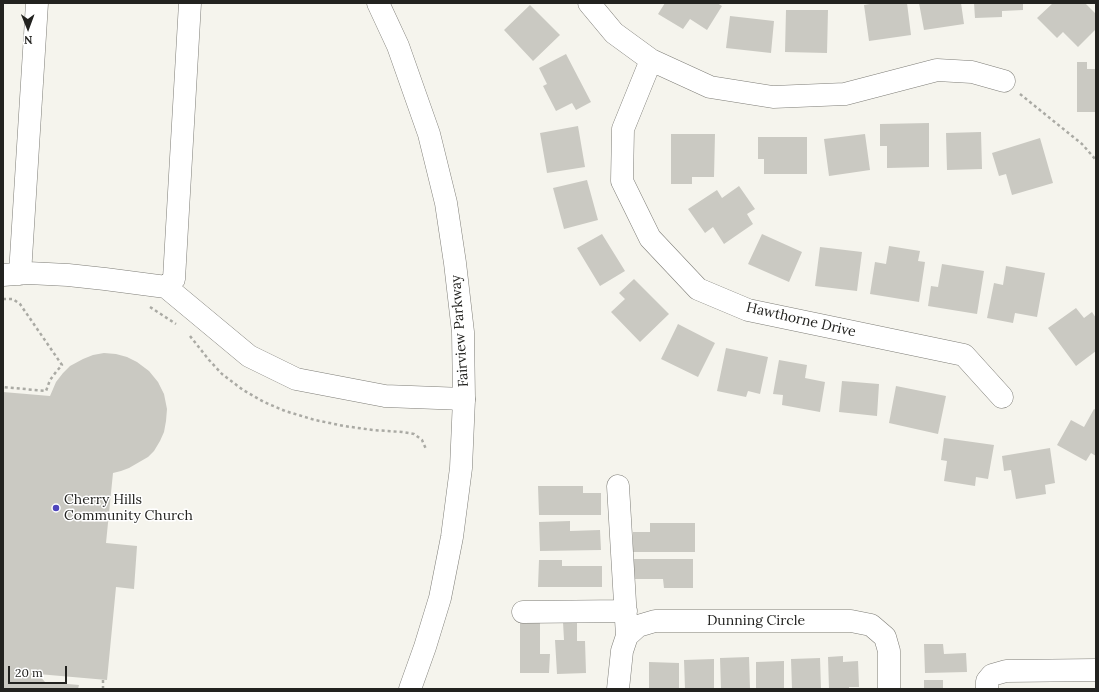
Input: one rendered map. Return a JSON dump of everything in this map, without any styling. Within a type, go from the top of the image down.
[{"type":"street","points":[[38,3],[12,274],[28,273],[68,275],[166,287],[249,356],[296,379],[385,396],[464,399]]},
{"type":"street","points":[[166,287],[174,279],[190,3]]},
{"type":"street","name":"Fairview Parkway","points":[[378,3],[398,46],[430,134],[446,203],[456,263],[463,332],[464,399],[461,468],[452,537],[440,598],[410,689]]},
{"type":"street","points":[[589,3],[614,33],[651,60],[710,88],[773,98],[845,94],[937,70],[972,72],[1004,81]]},
{"type":"street","name":"Hawthorne Drive","points":[[651,60],[623,129],[622,181],[650,238],[698,289],[748,310],[964,355],[1002,397]]},
{"type":"street","points":[[618,486],[627,636],[622,651],[618,689]]},
{"type":"street","points":[[523,612],[626,611]]},
{"type":"street","name":"Dunning Circle","points":[[627,636],[638,626],[655,621],[851,621],[871,625],[885,637],[889,651],[889,689]]},
{"type":"street","points":[[987,689],[987,681],[992,675],[1006,671],[1096,670]]},
{"type":"path","points":[[1004,81],[1082,144],[1096,160]]},
{"type":"path","points":[[3,299],[13,299],[20,304],[62,365],[50,380],[46,391],[3,387]]},
{"type":"path","points":[[103,680],[103,689]]},
{"type":"building","points":[[665,3],[717,3],[722,6],[707,30],[690,19],[683,29],[658,14]]},
{"type":"building","points":[[876,3],[907,3],[911,35],[869,41],[864,5]]},
{"type":"building","points":[[919,3],[961,3],[964,24],[924,30]]},
{"type":"building","points":[[974,3],[1023,3],[1023,10],[1002,11],[1002,17],[975,18]]},
{"type":"building","points":[[1053,3],[1085,3],[1096,14],[1096,29],[1078,47],[1063,32],[1057,38],[1037,18]]},
{"type":"building","points":[[530,5],[560,35],[533,61],[504,30]]},
{"type":"building","points":[[786,10],[828,10],[827,53],[785,52]]},
{"type":"building","points":[[730,16],[774,21],[771,53],[726,48]]},
{"type":"building","points":[[566,54],[591,102],[576,110],[572,103],[556,111],[543,86],[547,84],[539,68]]},
{"type":"building","points":[[1077,62],[1087,62],[1087,69],[1096,69],[1096,112],[1077,112]]},
{"type":"building","points":[[929,123],[929,167],[887,168],[887,146],[880,146],[880,124]]},
{"type":"building","points":[[578,126],[585,167],[547,173],[540,133]]},
{"type":"building","points":[[981,132],[982,169],[947,170],[946,133]]},
{"type":"building","points":[[671,134],[715,134],[714,177],[692,177],[692,184],[671,184]]},
{"type":"building","points":[[865,134],[870,170],[829,176],[824,139]]},
{"type":"building","points":[[758,137],[807,137],[807,174],[764,174],[764,159],[758,159]]},
{"type":"building","points":[[1040,138],[1053,183],[1012,195],[1006,174],[999,176],[992,153]]},
{"type":"building","points":[[587,180],[598,220],[564,229],[553,188]]},
{"type":"building","points":[[739,186],[755,209],[747,214],[753,224],[724,244],[713,227],[705,233],[688,209],[717,190],[722,198]]},
{"type":"building","points":[[602,234],[625,271],[600,286],[577,248]]},
{"type":"building","points":[[762,234],[802,252],[789,282],[748,264]]},
{"type":"building","points":[[889,246],[920,251],[918,261],[925,262],[919,302],[870,294],[875,262],[886,264]]},
{"type":"building","points":[[820,247],[862,252],[857,291],[815,286]]},
{"type":"building","points":[[942,264],[984,271],[977,314],[928,306],[931,286],[938,287]]},
{"type":"building","points":[[1006,266],[1045,273],[1037,317],[1015,313],[1013,323],[987,318],[994,283],[1003,285]]},
{"type":"building","points":[[634,279],[669,314],[640,342],[611,312],[625,299],[619,293]]},
{"type":"building","points":[[1076,308],[1084,318],[1092,312],[1096,318],[1096,351],[1076,366],[1048,328]]},
{"type":"building","points":[[678,324],[715,343],[698,377],[661,359]]},
{"type":"building","points":[[726,348],[768,357],[760,394],[748,391],[746,397],[717,391]]},
{"type":"building","name":"Cherry Hills Community Church","points":[[104,353],[127,357],[149,371],[158,382],[164,394],[167,409],[164,432],[154,451],[148,457],[129,468],[113,473],[106,543],[137,546],[134,589],[116,587],[107,680],[38,674],[45,682],[79,685],[78,689],[3,689],[3,392],[50,396],[56,382],[70,366],[93,355]]},
{"type":"building","points":[[779,360],[807,365],[805,378],[825,382],[820,412],[782,405],[783,395],[773,394]]},
{"type":"building","points":[[842,381],[879,384],[877,416],[839,412]]},
{"type":"building","points":[[896,386],[946,396],[938,434],[889,423]]},
{"type":"building","points":[[1094,409],[1096,410],[1096,456],[1091,453],[1086,461],[1057,445],[1071,420],[1084,427]]},
{"type":"building","points":[[944,438],[994,445],[988,479],[976,477],[975,486],[944,481],[947,461],[941,460]]},
{"type":"building","points":[[1050,448],[1055,483],[1045,485],[1046,494],[1016,499],[1011,470],[1004,471],[1002,456]]},
{"type":"building","points":[[538,486],[583,486],[583,493],[601,493],[601,515],[539,515]]},
{"type":"building","points":[[570,521],[570,531],[600,530],[601,550],[540,551],[539,522]]},
{"type":"building","points":[[650,523],[695,523],[695,552],[633,552],[633,532],[650,532]]},
{"type":"building","points":[[633,559],[693,559],[693,588],[664,588],[663,579],[633,579]]},
{"type":"building","points":[[539,560],[562,560],[562,566],[602,566],[602,587],[538,587]]},
{"type":"building","points":[[520,621],[540,621],[540,654],[550,654],[549,673],[520,673]]},
{"type":"building","points":[[577,621],[577,641],[585,641],[586,673],[557,674],[555,640],[564,640],[563,622]]},
{"type":"building","points":[[924,644],[943,644],[944,654],[966,653],[967,672],[925,673]]},
{"type":"building","points":[[843,656],[843,662],[858,661],[859,687],[849,687],[849,689],[829,689],[828,657]]},
{"type":"building","points":[[749,657],[750,689],[721,689],[720,658]]},
{"type":"building","points":[[820,658],[821,689],[792,689],[791,659]]},
{"type":"building","points":[[714,659],[714,689],[685,689],[684,660]]},
{"type":"building","points":[[784,661],[784,689],[756,689],[756,662]]},
{"type":"building","points":[[649,662],[679,663],[679,689],[649,689]]},
{"type":"building","points":[[924,680],[943,680],[943,689],[924,689]]},
{"type":"place","name":"Cherry Hills Community Church","points":[[56,508]]}]
